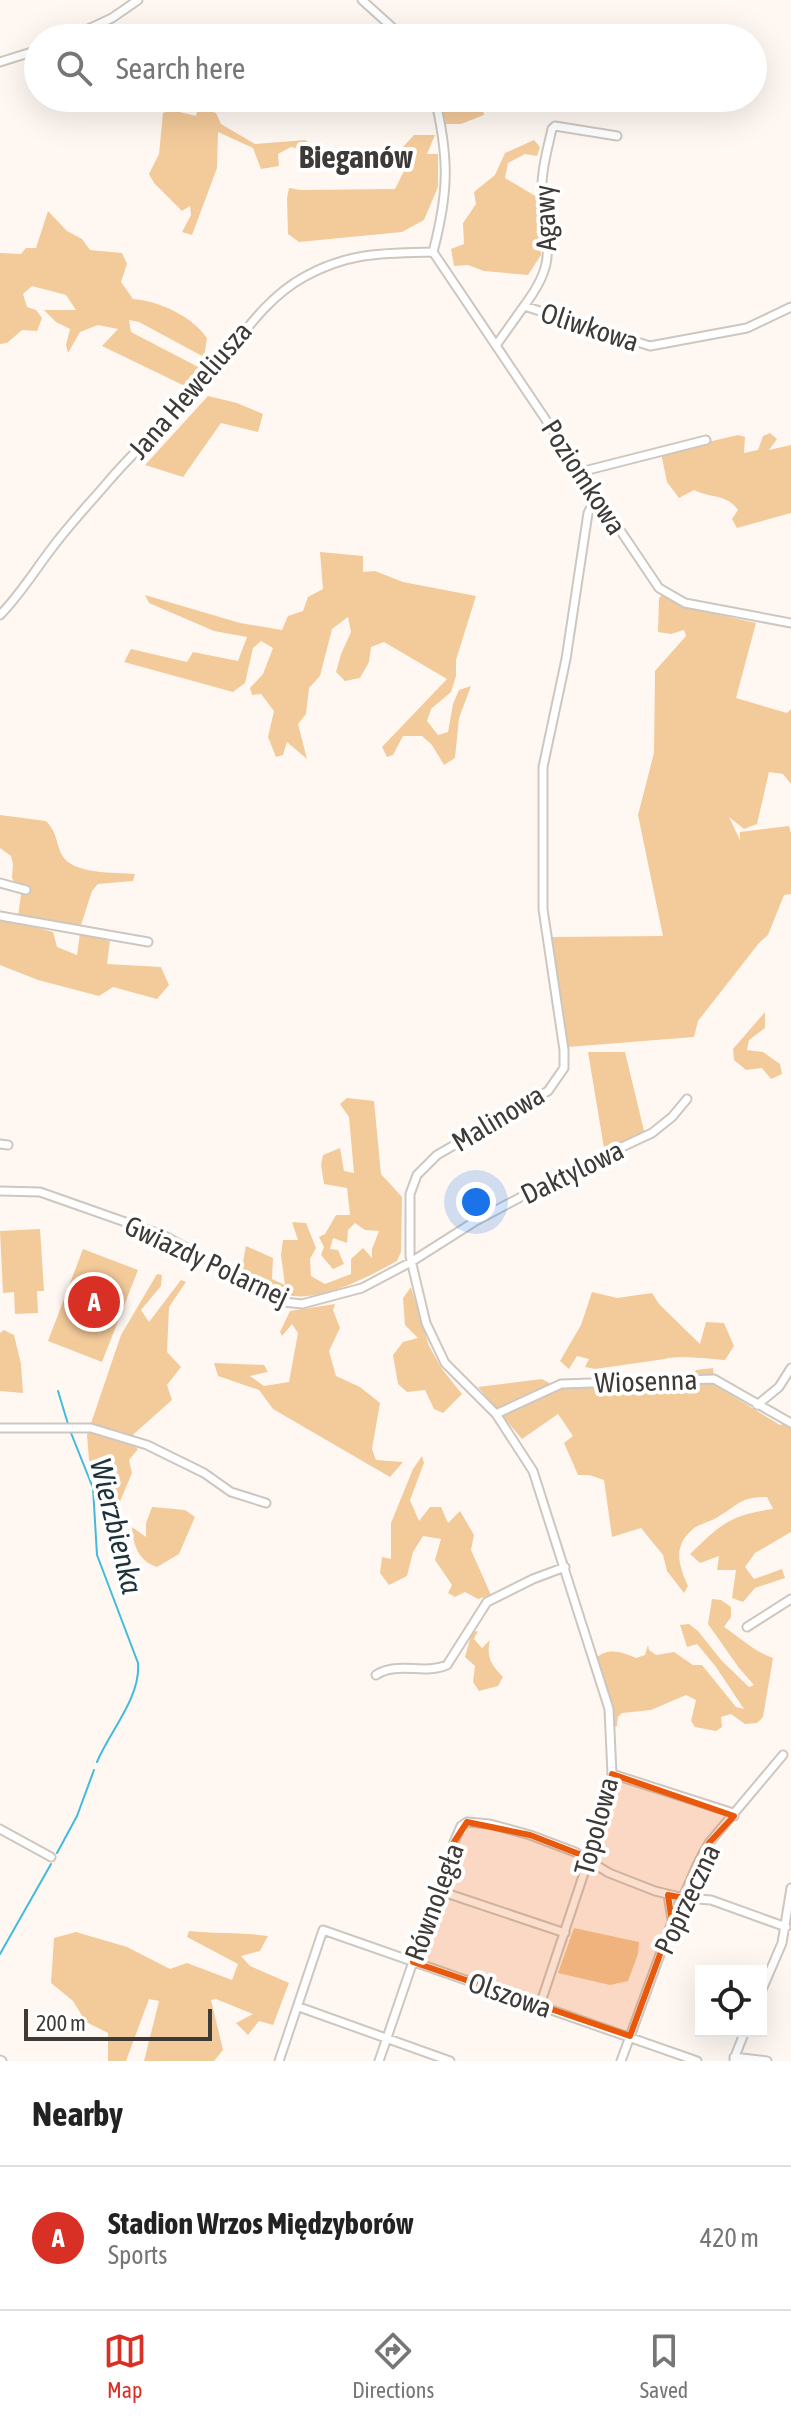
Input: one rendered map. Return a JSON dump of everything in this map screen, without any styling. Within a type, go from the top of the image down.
[{"type":"street","points":[[99,24],[138,0]]},
{"type":"street","points":[[362,0],[389,24]]},
{"type":"street","points":[[0,62],[24,54]]},
{"type":"street","points":[[433,252],[443,207],[447,164],[438,112]]},
{"type":"street","name":"Agawy","points":[[524,306],[540,286],[547,267],[549,248],[542,183],[552,129],[555,126],[617,136]]},
{"type":"street","name":"Poziomkowa","points":[[433,252],[650,577],[671,597],[709,609],[791,623]]},
{"type":"street","name":"Jana Heweliusza","points":[[0,615],[109,480],[193,395],[272,299],[305,276],[338,262],[369,253],[433,252]]},
{"type":"street","name":"Oliwkowa","points":[[497,344],[524,306],[650,346],[747,328],[791,307]]},
{"type":"street","points":[[582,474],[706,440]]},
{"type":"street","name":"Malinowa","points":[[587,1644],[533,1471],[496,1414],[457,1378],[439,1352],[426,1323],[411,1262],[410,1194],[417,1175],[437,1155],[548,1091],[564,1068],[543,909],[543,767],[566,659],[588,513],[597,496]]},
{"type":"street","points":[[0,883],[26,890]]},
{"type":"street","points":[[0,916],[148,942]]},
{"type":"street","name":"Daktylowa","points":[[411,1262],[474,1222],[564,1174],[652,1133],[672,1117],[687,1099]]},
{"type":"street","name":"Gwiazdy Polarnej","points":[[0,1191],[40,1192],[165,1236],[284,1302],[302,1304],[343,1294],[362,1288],[411,1262]]},
{"type":"street","points":[[757,1405],[779,1387],[791,1368]]},
{"type":"street","name":"Wiosenna","points":[[496,1414],[561,1384],[714,1379],[791,1423]]},
{"type":"street","points":[[0,1428],[91,1428],[147,1445],[204,1473],[230,1491],[266,1503]]},
{"type":"street","points":[[376,1675],[386,1668],[433,1669],[447,1665],[487,1602],[565,1567]]},
{"type":"street","points":[[747,1627],[791,1599]]},
{"type":"street","name":"Topolowa","points":[[540,2005],[588,1861],[612,1774],[609,1709],[587,1644]]},
{"type":"street","name":"Poprzeczna","points":[[621,2061],[672,1922],[699,1861],[709,1843],[783,1755]]},
{"type":"street","points":[[612,1774],[730,1812],[734,1816]]},
{"type":"street","name":"Równoległa","points":[[379,2061],[461,1826],[474,1821],[530,1835],[575,1852],[609,1873],[668,1895],[711,1900],[786,1927]]},
{"type":"street","points":[[0,1829],[51,1857]]},
{"type":"street","points":[[767,1976],[786,1927],[791,1888]]},
{"type":"street","points":[[437,1890],[565,1933]]},
{"type":"street","points":[[668,1895],[672,1922]]},
{"type":"street","name":"Olszowa","points":[[299,2007],[323,1930],[697,2061]]},
{"type":"street","points":[[279,2061],[299,2007],[450,2061]]},
{"type":"street","points":[[743,2037],[734,2059],[767,2061]]},
{"type":"highlighted area","points":[[612,1774],[734,1816],[709,1843],[684,1898],[668,1895],[672,1922],[630,2036],[413,1962],[454,1842],[467,1822],[530,1835],[587,1857]]},
{"type":"shaded area","points":[[179,112],[196,116],[197,112],[216,113],[221,124],[255,144],[305,140],[314,145],[308,151],[291,147],[278,154],[279,166],[261,169],[253,148],[218,132],[217,168],[192,235],[182,232],[191,215],[190,206],[182,211],[149,174],[159,154],[163,113]]},
{"type":"shaded area","points":[[443,112],[483,112],[484,115],[461,124],[445,124]]},
{"type":"shaded area","points":[[414,135],[435,135],[427,154],[438,154],[438,187],[424,220],[402,232],[299,242],[288,234],[289,188],[395,189],[410,159],[401,149]]},
{"type":"shaded area","points":[[534,140],[540,147],[537,156],[525,154],[508,163],[505,178],[537,197],[541,255],[528,275],[484,271],[468,265],[454,266],[451,249],[464,244],[463,223],[476,204],[474,192],[495,175],[505,153]]},
{"type":"shaded area","points":[[48,211],[67,231],[82,239],[90,250],[122,253],[127,264],[121,282],[133,299],[174,311],[201,330],[207,338],[204,357],[139,322],[129,320],[131,332],[204,370],[189,388],[102,346],[118,329],[98,325],[80,332],[68,353],[66,345],[70,329],[56,322],[44,310],[76,310],[66,295],[32,286],[23,294],[27,307],[36,310],[42,318],[37,331],[22,330],[7,343],[0,344],[0,253],[21,254],[26,248],[36,248]]},
{"type":"shaded area","points":[[208,396],[263,414],[258,432],[221,423],[183,477],[145,465]]},
{"type":"shaded area","points":[[770,433],[777,439],[769,450],[791,445],[791,513],[737,528],[732,519],[738,510],[729,501],[694,490],[679,498],[667,482],[661,453],[738,435],[745,437],[744,453],[758,450],[763,436]]},
{"type":"shaded area","points":[[320,552],[363,556],[363,572],[375,571],[403,582],[476,596],[456,660],[456,676],[451,692],[431,709],[427,721],[438,735],[448,732],[459,690],[471,686],[459,718],[455,758],[444,765],[432,745],[422,736],[403,736],[393,755],[387,757],[382,747],[447,679],[384,642],[371,647],[369,662],[360,678],[345,681],[336,672],[351,632],[348,617],[332,629],[320,676],[309,688],[306,714],[298,724],[307,759],[287,742],[283,755],[276,757],[268,737],[274,711],[261,694],[252,695],[250,688],[263,674],[273,648],[261,641],[253,648],[245,683],[233,692],[124,662],[131,649],[187,662],[193,652],[238,661],[247,637],[214,631],[149,603],[145,595],[240,623],[282,630],[288,616],[303,611],[308,597],[323,589]]},
{"type":"shaded area","points":[[662,595],[684,607],[756,623],[736,698],[787,713],[791,709],[791,784],[783,774],[769,772],[757,824],[744,829],[729,817],[740,840],[740,832],[789,826],[791,894],[784,895],[768,935],[698,1021],[694,1037],[568,1047],[551,937],[663,936],[638,815],[654,753],[655,671],[686,636],[684,630],[671,634],[658,632],[659,598]]},
{"type":"shaded area","points":[[0,815],[46,821],[62,855],[75,866],[135,874],[133,881],[98,884],[92,891],[81,925],[25,916],[23,924],[53,932],[57,947],[77,955],[80,933],[110,941],[107,964],[161,967],[169,985],[157,999],[113,987],[99,996],[38,980],[0,965],[0,919],[17,923],[21,895],[12,878],[11,856],[0,848]]},
{"type":"shaded area","points":[[765,1012],[765,1028],[749,1040],[747,1050],[763,1052],[780,1064],[782,1074],[771,1079],[762,1068],[746,1070],[734,1060],[733,1049]]},
{"type":"shaded area","points":[[588,1052],[625,1052],[645,1135],[605,1154]]},
{"type":"shaded area","points":[[347,1098],[374,1101],[381,1174],[402,1197],[401,1252],[397,1261],[344,1287],[315,1295],[288,1295],[241,1273],[246,1246],[273,1258],[272,1279],[285,1285],[281,1255],[283,1240],[298,1240],[292,1222],[306,1223],[316,1248],[310,1259],[311,1276],[325,1284],[351,1274],[351,1259],[363,1248],[372,1258],[379,1231],[365,1230],[355,1223],[348,1230],[347,1243],[333,1238],[330,1249],[338,1250],[344,1264],[333,1269],[321,1255],[324,1247],[319,1237],[325,1234],[336,1215],[350,1215],[347,1188],[324,1184],[321,1165],[323,1155],[340,1148],[344,1171],[354,1173],[349,1117],[340,1104]]},
{"type":"shaded area","points":[[40,1229],[44,1291],[37,1291],[38,1313],[15,1314],[14,1292],[3,1293],[0,1231]]},
{"type":"shaded area","points":[[83,1249],[138,1270],[102,1362],[48,1341]]},
{"type":"shaded area","points":[[157,1274],[162,1275],[161,1286],[141,1310],[149,1322],[181,1280],[186,1282],[169,1307],[167,1352],[181,1367],[167,1385],[172,1400],[126,1441],[138,1449],[129,1460],[132,1473],[113,1518],[106,1523],[101,1513],[106,1491],[99,1485],[89,1460],[87,1435],[121,1335]]},
{"type":"shaded area","points":[[411,1287],[429,1346],[462,1394],[443,1413],[434,1409],[425,1390],[407,1392],[398,1384],[393,1355],[403,1342],[418,1338],[405,1325],[403,1298]]},
{"type":"shaded area","points":[[592,1292],[617,1298],[652,1293],[659,1304],[700,1344],[706,1322],[724,1323],[734,1346],[725,1360],[677,1357],[595,1369],[585,1367],[589,1359],[577,1356],[569,1369],[560,1361],[581,1325]]},
{"type":"shaded area","points":[[335,1304],[333,1310],[340,1328],[329,1351],[336,1376],[360,1387],[380,1403],[372,1449],[376,1460],[403,1462],[390,1477],[273,1409],[259,1390],[218,1376],[214,1363],[264,1365],[268,1372],[250,1376],[264,1386],[289,1382],[298,1333],[292,1324],[282,1336],[280,1332],[290,1311]]},
{"type":"shaded area","points":[[4,1330],[14,1335],[21,1364],[23,1393],[0,1391],[0,1333]]},
{"type":"shaded area","points":[[713,1368],[715,1385],[780,1425],[791,1422],[791,1532],[755,1553],[745,1567],[754,1579],[782,1569],[785,1578],[755,1588],[743,1602],[732,1598],[736,1570],[717,1570],[719,1556],[700,1563],[690,1554],[727,1522],[746,1514],[773,1509],[767,1497],[745,1500],[695,1527],[686,1536],[679,1556],[688,1586],[684,1593],[667,1571],[663,1555],[641,1528],[612,1537],[604,1480],[578,1475],[564,1443],[573,1436],[558,1414],[522,1439],[478,1387],[542,1379],[558,1388],[690,1384],[696,1370]]},
{"type":"shaded area","points":[[422,1456],[424,1463],[410,1500],[419,1521],[430,1507],[441,1507],[448,1523],[460,1511],[474,1535],[471,1550],[491,1595],[478,1599],[465,1592],[455,1597],[448,1593],[452,1585],[435,1560],[441,1539],[423,1536],[413,1552],[407,1576],[389,1585],[380,1573],[382,1557],[391,1559],[391,1523],[413,1469]]},
{"type":"shaded area","points":[[152,1507],[185,1510],[195,1517],[179,1554],[157,1567],[138,1552],[132,1527],[146,1537],[146,1523]]},
{"type":"shaded area","points":[[712,1599],[721,1600],[731,1607],[731,1617],[724,1627],[773,1658],[763,1717],[757,1723],[745,1724],[731,1714],[721,1717],[722,1727],[716,1731],[695,1727],[691,1721],[696,1700],[686,1695],[651,1710],[622,1713],[614,1728],[613,1714],[596,1658],[621,1652],[636,1658],[645,1655],[648,1645],[656,1655],[674,1652],[693,1665],[702,1665],[736,1707],[744,1709],[697,1644],[687,1647],[680,1625],[689,1624],[698,1631],[722,1661],[749,1687],[754,1685],[708,1624]]},
{"type":"shaded area","points":[[478,1631],[474,1639],[482,1648],[490,1640],[490,1660],[503,1677],[498,1686],[479,1691],[473,1682],[475,1666],[465,1657],[472,1632]]},
{"type":"shaded area","points":[[574,1928],[639,1942],[628,1981],[610,1985],[558,1973]]},
{"type":"shaded area","points":[[189,1931],[268,1936],[260,1951],[241,1956],[250,1966],[289,1983],[273,2025],[259,2021],[248,2035],[236,2023],[253,2014],[216,1999],[211,2000],[223,2050],[214,2061],[144,2061],[159,2001],[149,1999],[126,2061],[108,2061],[108,2033],[86,2022],[73,2001],[51,1983],[54,1938],[76,1932],[127,1947],[170,1969],[187,1963],[232,1980],[238,1964],[187,1937]]},
{"type":"waterway","name":"Wierzbienka","points":[[58,1391],[68,1424]]},
{"type":"waterway","name":"Wierzbienka","points":[[71,1433],[93,1488],[97,1555],[138,1663],[138,1676],[130,1701],[97,1762]]},
{"type":"waterway","name":"Wierzbienka","points":[[57,1853],[77,1816],[94,1770]]},
{"type":"waterway","name":"Wierzbienka","points":[[0,1954],[51,1864]]},
{"type":"place","name":"Stadion Wrzos Międzyborów","points":[[94,1302]]},
{"type":"district","name":"Bieganów","points":[[356,156]]}]
